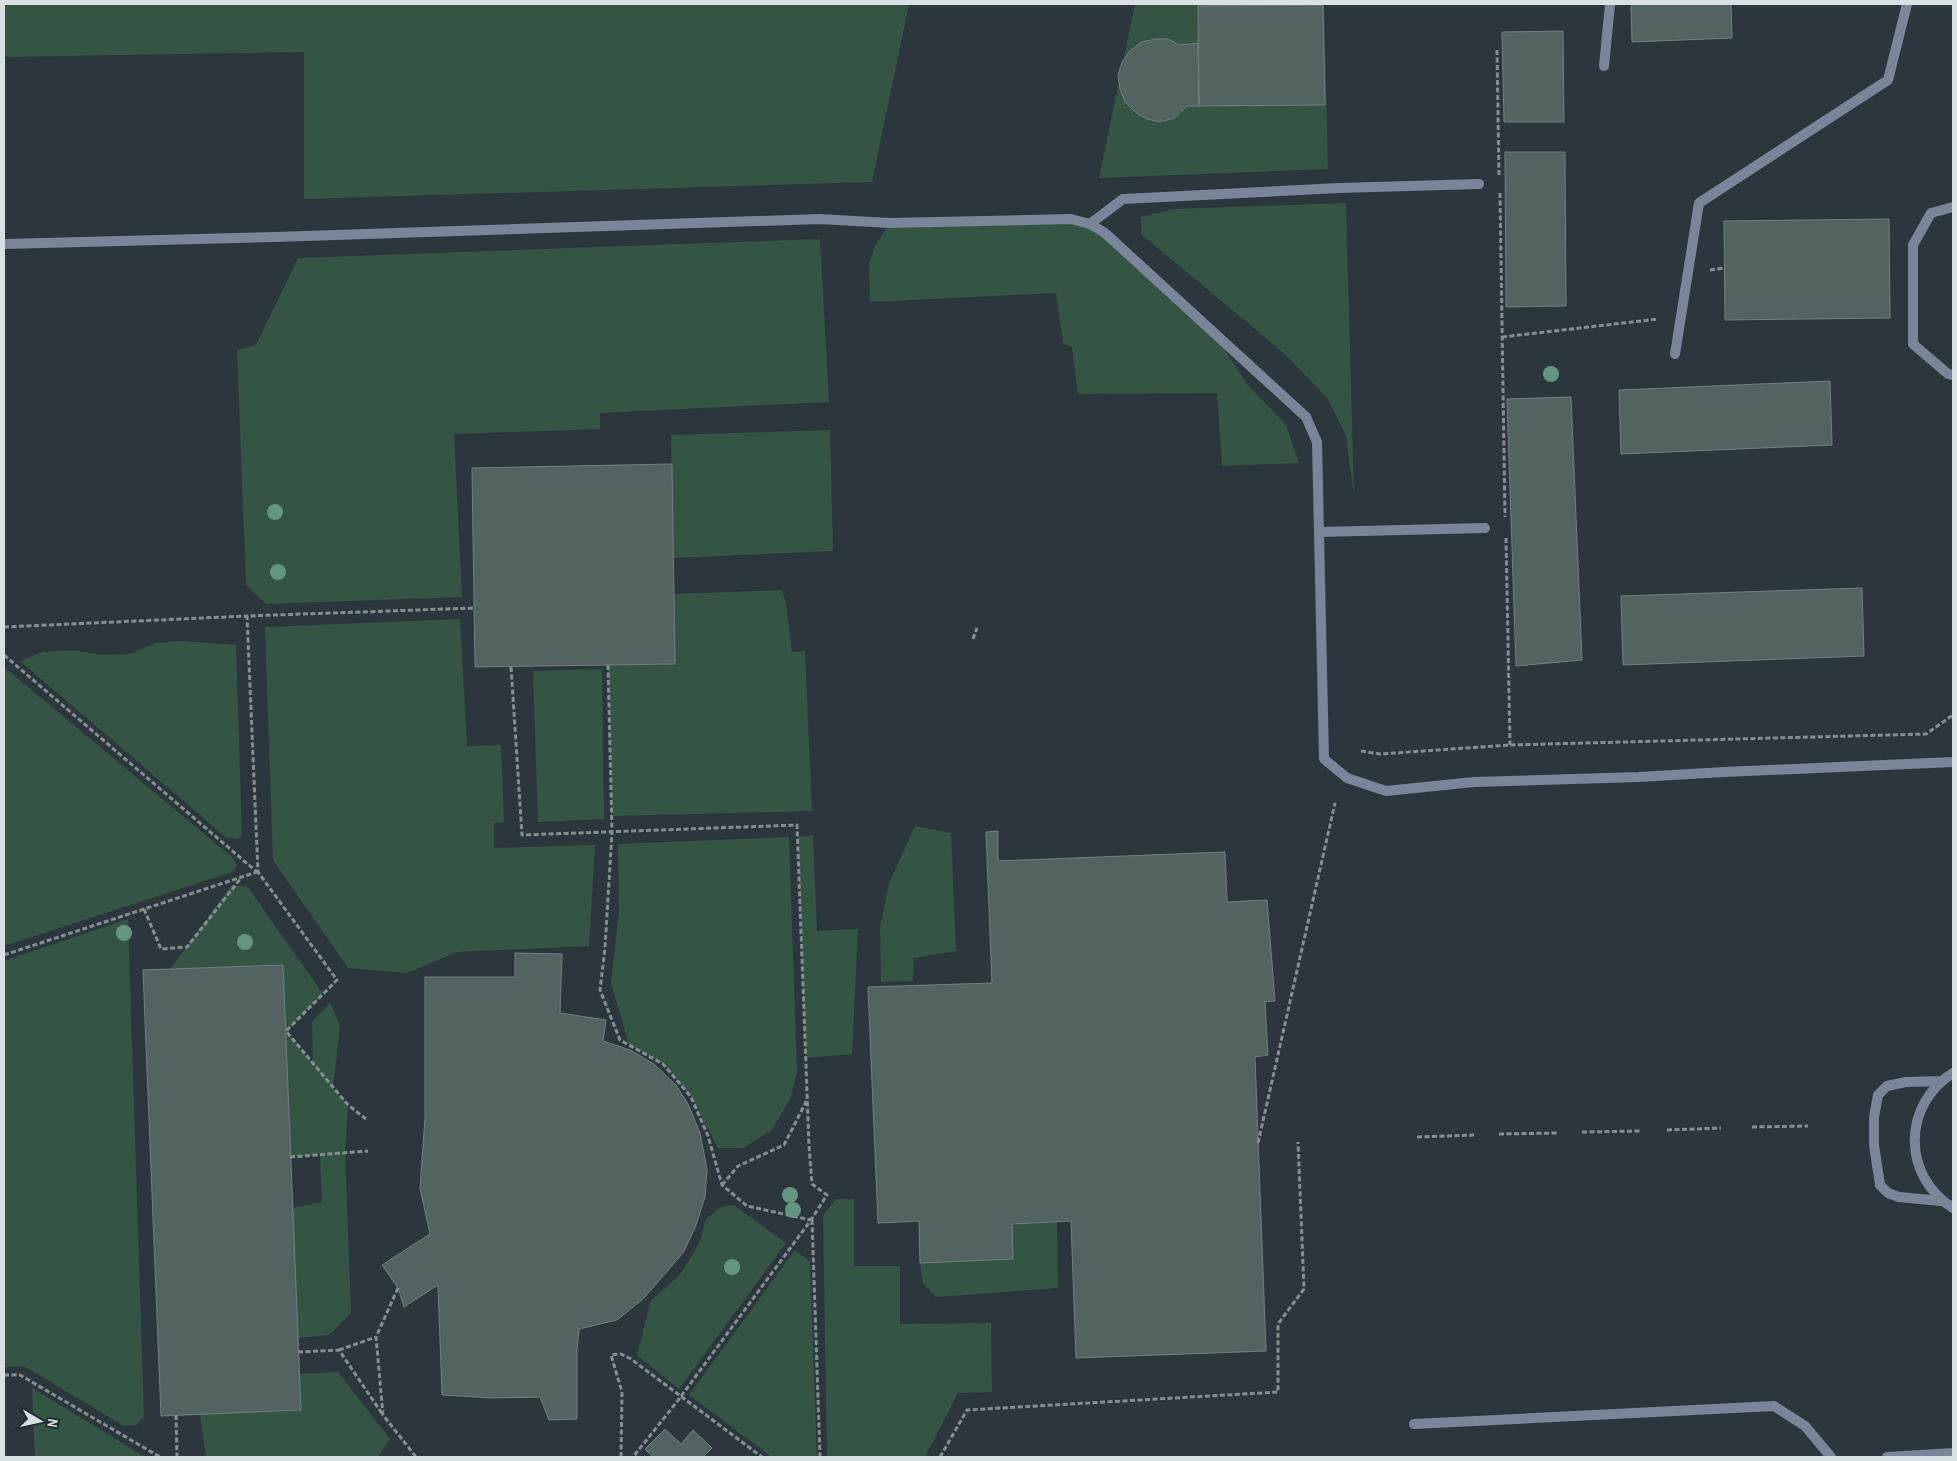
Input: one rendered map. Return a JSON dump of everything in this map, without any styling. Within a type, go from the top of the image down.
[{"type":"lane","points":[[1604,66],[1610,4]]},
{"type":"lane","points":[[1675,354],[1700,203],[1888,80],[1907,4]]},
{"type":"lane","points":[[1090,224],[1123,199],[1388,186],[1479,184]]},
{"type":"lane","points":[[1953,207],[1931,213],[1913,246],[1913,344],[1948,374],[1953,375]]},
{"type":"lane","points":[[4,244],[276,238],[819,219],[890,224],[1071,219],[1090,224],[1105,233],[1306,417],[1317,442],[1324,759],[1347,778],[1386,791],[1474,782],[1609,778],[1953,762]]},
{"type":"lane","points":[[1319,532],[1485,528]]},
{"type":"lane","points":[[1953,1073],[1941,1081],[1924,1102],[1915,1128],[1915,1154],[1924,1180],[1941,1201],[1953,1208]]},
{"type":"lane","points":[[1941,1081],[1906,1082],[1887,1086],[1878,1095],[1874,1117],[1877,1174],[1880,1185],[1888,1193],[1899,1197],[1941,1201]]},
{"type":"lane","points":[[1414,1424],[1774,1406],[1805,1426],[1830,1457]]},
{"type":"lane","points":[[1887,1457],[1953,1452]]},
{"type":"path","points":[[1497,50],[1499,179]]},
{"type":"path","points":[[1500,189],[1505,527]]},
{"type":"path","points":[[1688,273],[1724,268]]},
{"type":"path","points":[[1502,337],[1663,319]]},
{"type":"path","points":[[1506,537],[1510,745]]},
{"type":"path","points":[[4,628],[247,616],[474,608]]},
{"type":"path","points":[[247,616],[258,872]]},
{"type":"path","points":[[974,640],[976,628]]},
{"type":"path","points":[[4,655],[258,872],[337,980],[286,1031],[348,1105],[366,1119]]},
{"type":"path","points":[[608,665],[612,832],[605,948],[600,990],[620,1040],[663,1064],[691,1097],[708,1136],[722,1185],[747,1206],[812,1220]]},
{"type":"path","points":[[511,667],[522,835],[797,825],[812,1184],[827,1195],[812,1220],[681,1396],[632,1457]]},
{"type":"path","points":[[1361,751],[1380,754],[1510,745],[1926,734],[1953,715]]},
{"type":"path","points":[[1258,1143],[1335,803]]},
{"type":"path","points":[[4,954],[258,872]]},
{"type":"path","points":[[144,909],[161,949],[187,947],[242,877]]},
{"type":"path","points":[[722,1185],[738,1166],[784,1145],[808,1099]]},
{"type":"path","points":[[1752,1127],[1808,1126]]},
{"type":"path","points":[[1667,1130],[1721,1128]]},
{"type":"path","points":[[1582,1132],[1640,1131]]},
{"type":"path","points":[[1499,1134],[1557,1133]]},
{"type":"path","points":[[1417,1137],[1474,1135]]},
{"type":"path","points":[[940,1457],[967,1410],[1278,1392],[1278,1324],[1304,1289],[1298,1142]]},
{"type":"path","points":[[290,1157],[368,1151]]},
{"type":"path","points":[[812,1220],[820,1457]]},
{"type":"path","points":[[383,1415],[376,1337],[398,1288]]},
{"type":"path","points":[[298,1352],[339,1350],[376,1337]]},
{"type":"path","points":[[339,1350],[383,1415],[416,1457]]},
{"type":"path","points":[[621,1457],[622,1392],[611,1355],[621,1354],[631,1359],[762,1457]]},
{"type":"path","points":[[4,1375],[20,1374],[160,1457]]},
{"type":"path","points":[[176,1415],[177,1457]]},
{"type":"green space","points":[[4,4],[909,4],[872,182],[304,199],[304,52],[4,57]]},
{"type":"green space","points":[[1135,4],[1324,4],[1328,169],[1099,178]]},
{"type":"green space","points":[[1346,203],[1354,497],[1346,436],[1328,399],[1286,355],[1141,234],[1141,217],[1174,209]]},
{"type":"green space","points":[[1071,219],[1105,233],[1215,334],[1247,384],[1286,425],[1299,463],[1222,466],[1217,393],[1078,394],[1072,347],[1063,343],[1056,293],[870,302],[869,264],[875,246],[890,223]]},
{"type":"green space","points":[[820,239],[829,402],[600,413],[600,429],[454,434],[462,597],[266,604],[246,585],[237,350],[256,345],[298,258]]},
{"type":"green space","points":[[830,430],[833,551],[673,558],[671,435]]},
{"type":"green space","points":[[782,590],[786,604],[792,652],[805,651],[812,811],[612,816],[608,665],[675,664],[674,594]]},
{"type":"green space","points":[[460,619],[467,746],[501,745],[504,822],[494,823],[494,848],[595,845],[589,946],[457,952],[407,973],[348,968],[273,860],[265,627]]},
{"type":"green space","points":[[180,641],[236,645],[242,836],[236,839],[227,838],[20,661],[43,652],[72,650],[101,655],[130,654],[156,643]]},
{"type":"green space","points":[[4,667],[233,858],[237,866],[232,872],[4,946]]},
{"type":"green space","points":[[602,669],[604,819],[538,822],[533,671]]},
{"type":"green space","points":[[915,826],[951,833],[956,951],[914,958],[913,981],[881,982],[880,927],[889,883]]},
{"type":"green space","points":[[813,835],[817,931],[858,929],[852,1054],[806,1058],[798,837]]},
{"type":"green space","points":[[789,837],[797,1072],[790,1099],[772,1130],[743,1148],[718,1148],[691,1097],[663,1064],[629,1045],[611,983],[619,912],[618,844]]},
{"type":"green space","points":[[231,886],[247,886],[323,994],[286,1031],[313,1064],[312,1022],[330,1003],[340,1025],[333,1088],[348,1105],[345,1153],[351,1313],[329,1335],[298,1338],[292,1208],[322,1202],[320,1155],[290,1157],[283,965],[170,969]]},
{"type":"green space","points":[[128,919],[144,1417],[136,1425],[124,1426],[24,1366],[4,1367],[4,961]]},
{"type":"green space","points":[[836,1199],[854,1199],[854,1266],[900,1266],[900,1324],[991,1323],[992,1392],[958,1393],[925,1457],[827,1457],[823,1216]]},
{"type":"green space","points":[[728,1205],[735,1206],[786,1243],[679,1389],[637,1355],[651,1300],[682,1272],[700,1241],[706,1219],[718,1209]]},
{"type":"green space","points":[[1057,1222],[1058,1288],[936,1297],[923,1283],[920,1263],[1012,1224]]},
{"type":"green space","points":[[795,1250],[810,1261],[817,1457],[772,1457],[689,1395]]},
{"type":"green space","points":[[338,1372],[390,1439],[378,1457],[206,1457],[200,1414],[299,1374]]},
{"type":"green space","points":[[32,1388],[145,1457],[35,1457]]},
{"type":"building","points":[[1631,4],[1731,4],[1732,38],[1632,42]]},
{"type":"building","points":[[1323,5],[1325,105],[1199,106],[1198,6]]},
{"type":"building","points":[[1563,31],[1564,122],[1504,122],[1502,32]]},
{"type":"building","points":[[1168,39],[1180,45],[1198,43],[1199,106],[1187,106],[1174,118],[1160,122],[1147,119],[1135,112],[1125,102],[1120,89],[1118,75],[1122,62],[1130,51],[1142,42]]},
{"type":"building","points":[[1505,152],[1565,152],[1566,306],[1506,307]]},
{"type":"building","points":[[1889,219],[1890,318],[1725,320],[1724,221]]},
{"type":"building","points":[[1830,381],[1832,445],[1621,454],[1619,390]]},
{"type":"building","points":[[1571,397],[1582,660],[1516,666],[1507,399]]},
{"type":"building","points":[[672,464],[675,664],[475,667],[472,468]]},
{"type":"building","points":[[1862,588],[1864,656],[1623,665],[1621,596]]},
{"type":"building","points":[[998,831],[998,861],[1225,852],[1227,902],[1267,900],[1275,1001],[1265,1002],[1268,1055],[1255,1057],[1266,1351],[1076,1358],[1071,1221],[1012,1224],[1013,1259],[920,1263],[919,1221],[878,1223],[868,987],[992,983],[986,832]]},
{"type":"building","points":[[515,953],[562,954],[560,1013],[606,1020],[603,1041],[630,1050],[654,1064],[676,1085],[688,1104],[700,1133],[707,1170],[705,1197],[695,1228],[683,1253],[644,1298],[617,1320],[579,1329],[577,1350],[577,1419],[549,1420],[540,1397],[492,1398],[442,1395],[438,1285],[404,1307],[398,1288],[382,1265],[430,1234],[420,1188],[425,1118],[425,977],[515,977]]},
{"type":"building","points":[[283,965],[301,1410],[161,1416],[143,970]]},
{"type":"building","points":[[665,1429],[681,1444],[693,1430],[712,1448],[703,1457],[653,1457],[645,1449]]}]
